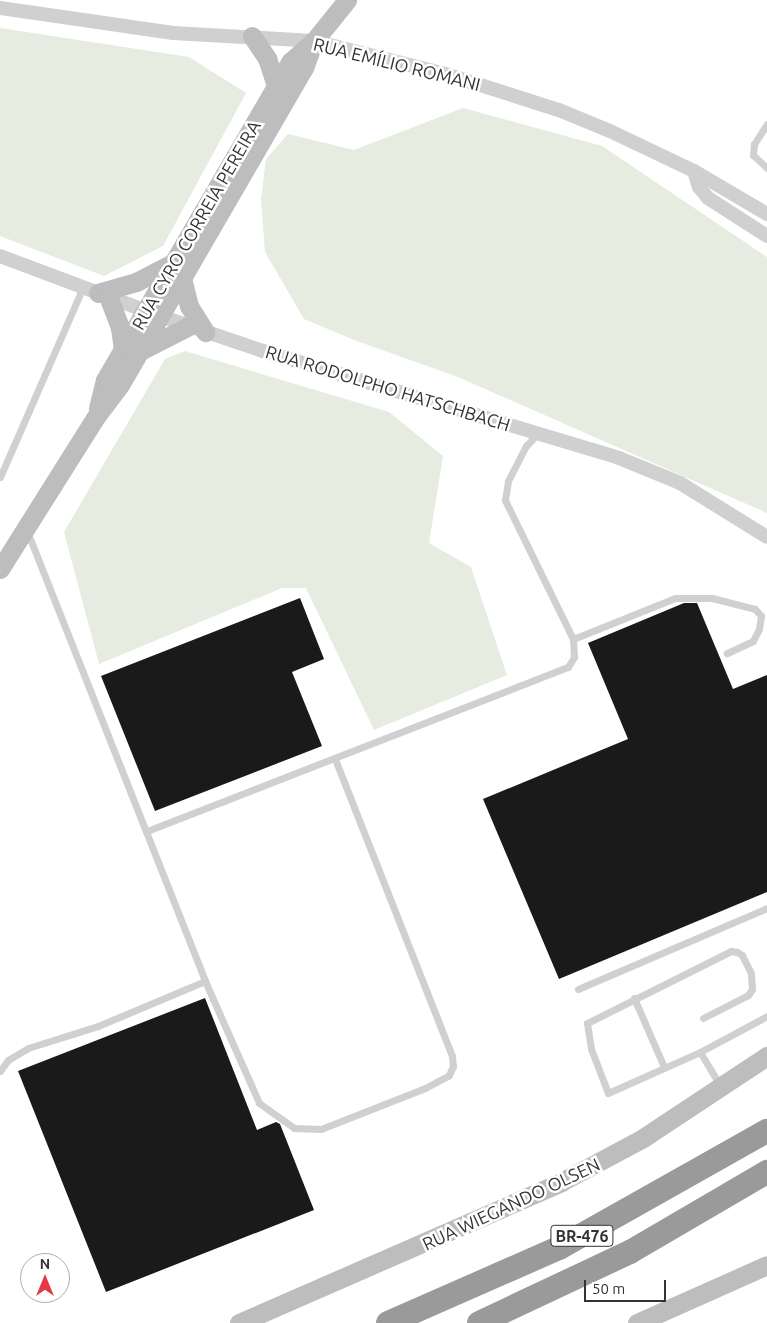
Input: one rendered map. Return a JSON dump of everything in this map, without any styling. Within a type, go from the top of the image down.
[{"type":"highway","name":"BR-476","points":[[388,1323],[560,1248],[767,1131]]},
{"type":"highway","name":"BR-476","points":[[478,1323],[622,1256],[767,1172]]},
{"type":"street","name":"RUA CYRO CORREIA PEREIRA","points":[[178,271],[290,62],[314,41],[347,0]]},
{"type":"street","name":"RUA EMÍLIO ROMANI","points":[[0,8],[173,33],[314,41],[449,76],[559,110],[694,171],[767,214]]},
{"type":"street","points":[[252,36],[268,58],[276,86]]},
{"type":"street","name":"RUA CYRO CORREIA PEREIRA","points":[[0,569],[95,418],[131,350],[178,271],[304,68],[314,41]]},
{"type":"street","points":[[694,171],[699,187],[708,198],[767,236]]},
{"type":"street","name":"RUA RODOLPHO HATSCHBACH","points":[[0,256],[197,329],[340,375],[539,432],[673,480],[736,515],[767,537]]},
{"type":"street","points":[[178,271],[197,329],[131,350],[118,322],[96,292],[178,271]]},
{"type":"street","name":"RUA WIEGANDO OLSEN","points":[[239,1323],[412,1250],[561,1182],[643,1138],[722,1088],[767,1056]]},
{"type":"street","points":[[637,1323],[767,1265]]},
{"type":"lane","points":[[767,124],[754,150],[759,163],[767,168]]},
{"type":"lane","points":[[0,476],[96,292]]},
{"type":"lane","points":[[148,831],[551,676],[568,667],[574,657],[573,639],[505,500],[508,481],[526,446],[539,432]]},
{"type":"lane","points":[[26,528],[148,831],[205,981],[259,1104],[294,1128],[321,1129],[449,1075],[452,1056],[335,759]]},
{"type":"lane","points":[[573,639],[675,598],[712,598],[755,609],[761,616],[759,629],[753,641],[727,653]]},
{"type":"lane","points":[[578,989],[767,908]]},
{"type":"lane","points":[[702,1018],[748,995],[752,989],[751,973],[742,954],[731,951],[587,1023],[591,1049],[608,1093],[700,1052],[767,1016]]},
{"type":"lane","points":[[0,1071],[8,1060],[28,1048],[98,1026],[205,981]]},
{"type":"lane","points":[[634,998],[664,1067]]},
{"type":"lane","points":[[700,1052],[722,1088]]},
{"type":"shaded area","points":[[0,28],[189,57],[246,93],[163,246],[104,276],[0,236]]},
{"type":"shaded area","points":[[463,108],[602,146],[767,257],[767,513],[458,377],[354,340],[304,319],[265,252],[261,200],[266,159],[288,134],[354,150]]},
{"type":"shaded area","points":[[185,351],[389,412],[443,456],[429,543],[471,567],[507,675],[374,730],[306,588],[282,588],[99,664],[64,532],[165,359]]},
{"type":"building","points":[[300,598],[324,659],[292,672],[322,746],[155,811],[101,676]]},
{"type":"building","points":[[684,603],[697,603],[733,689],[767,675],[767,892],[559,979],[483,799],[628,739],[588,643]]},
{"type":"building","points":[[205,998],[257,1130],[276,1122],[280,1124],[314,1210],[106,1292],[18,1071]]}]
